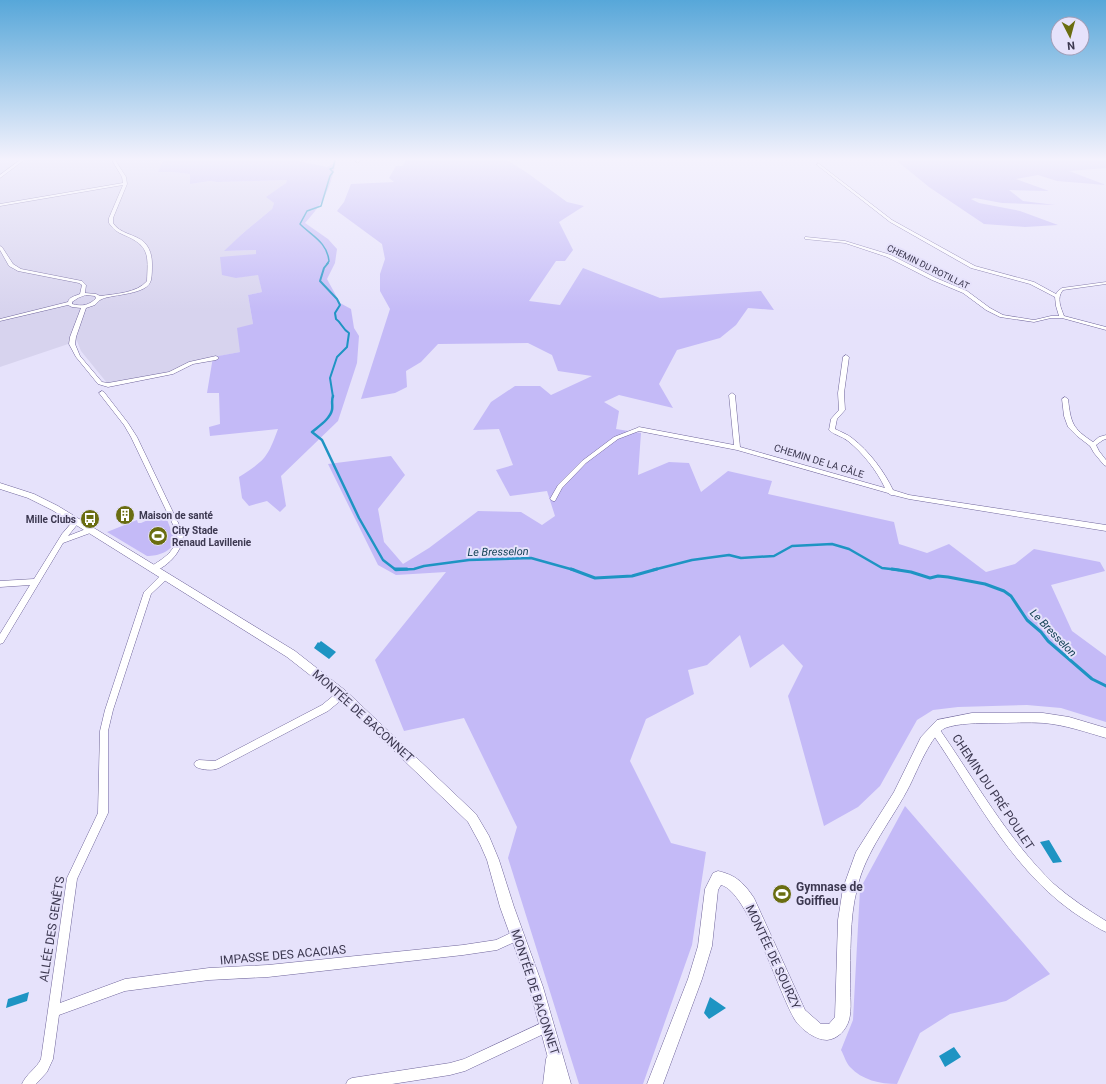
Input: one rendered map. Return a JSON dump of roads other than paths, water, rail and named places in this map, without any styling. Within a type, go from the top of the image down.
[{"type":"street","points":[[69,303],[73,307],[84,307],[96,302],[99,298],[138,289],[148,284],[150,257],[146,246],[141,241],[118,231],[111,223],[110,218],[113,211]]},
{"type":"street","points":[[878,211],[891,221],[973,267],[1032,283],[1056,296],[1062,317]]},
{"type":"street","name":"CHEMIN DU ROTILLAT","points":[[806,238],[845,242],[889,256],[934,279],[965,292],[988,309],[1002,316],[1034,321],[1051,317],[1062,317],[1106,328]]},
{"type":"street","points":[[0,247],[12,265],[20,270],[80,282],[84,285],[82,295]]},
{"type":"street","points":[[1056,296],[1062,289],[1106,283]]},
{"type":"street","points":[[0,320],[69,303],[73,299],[82,295],[93,294],[99,298]]},
{"type":"street","points":[[84,307],[73,337],[72,344],[78,356],[100,383],[108,385],[117,384],[164,375],[191,363],[216,358]]},
{"type":"street","points":[[846,356],[840,393],[842,410],[834,419],[832,430],[850,439],[878,471],[887,483],[891,492]]},
{"type":"street","points":[[102,393],[123,418],[134,437],[180,533],[181,540],[176,550],[152,569]]},
{"type":"street","points":[[732,395],[737,448]]},
{"type":"street","points":[[1065,399],[1068,423],[1070,427],[1093,445],[1096,452],[1106,464]]},
{"type":"street","name":"CHEMIN DE LA CÂLE","points":[[553,499],[560,487],[584,462],[616,438],[639,429],[737,448],[788,461],[910,497],[1106,528]]},
{"type":"street","points":[[1093,445],[1101,438],[1106,437]]},
{"type":"street","name":"MONTÉE DE BACONNET","points":[[0,486],[31,496],[77,521],[152,569],[292,654],[342,694],[472,818],[485,840],[490,853],[536,987],[563,1084]]},
{"type":"street","points":[[0,642],[70,526],[77,521]]},
{"type":"street","points":[[62,541],[91,530]]},
{"type":"street","name":"ALLÉE DES GENÊTS","points":[[28,1084],[43,1068],[47,1059],[72,878],[104,813],[104,731],[109,710],[148,592],[165,576]]},
{"type":"street","points":[[0,584],[36,582]]},
{"type":"street","points":[[199,764],[216,765],[325,708],[342,694]]},
{"type":"street","points":[[934,730],[941,724],[972,718],[1043,718],[1069,722],[1106,733]]},
{"type":"street","name":"CHEMIN DU PRÉ POULET","points":[[934,730],[1005,836],[1031,868],[1072,908],[1106,927]]},
{"type":"street","name":"MONTÉE DE SOURZY","points":[[656,1084],[668,1047],[695,979],[705,946],[712,889],[718,878],[728,879],[739,887],[749,903],[800,1015],[817,1031],[828,1032],[836,1029],[842,1018],[845,920],[850,888],[861,857],[898,796],[925,742],[934,730]]},
{"type":"street","name":"IMPASSE DES ACACIAS","points":[[54,1011],[124,985],[209,974],[268,971],[463,950],[497,944],[517,935]]},
{"type":"street","points":[[352,1084],[450,1069],[465,1064],[548,1026]]},
{"type":"street","points":[[549,1084],[554,1049]]},
{"type":"water","points":[[321,641],[336,652],[329,659],[314,648],[318,642],[319,643]]},
{"type":"water","points":[[1049,840],[1062,862],[1053,863],[1040,842]]},
{"type":"water","points":[[29,992],[27,1001],[6,1008],[8,999]]},
{"type":"water","points":[[710,997],[726,1008],[709,1019],[704,1013]]},
{"type":"water","points":[[954,1047],[961,1057],[945,1067],[939,1056]]},
{"type":"waterway","name":"Le Bresselon","points":[[308,211],[300,224],[322,244],[328,254],[329,261],[327,264]]},
{"type":"waterway","name":"Le Bresselon","points":[[328,263],[324,268],[320,281],[337,299],[340,305],[335,313],[336,319],[349,333],[347,347],[337,357],[330,378],[333,396]]},
{"type":"waterway","name":"Le Bresselon","points":[[333,396],[331,413],[324,422],[312,432],[322,440],[359,518],[383,560],[396,570],[414,569],[424,566],[469,560],[531,558],[573,570]]},
{"type":"waterway","name":"Le Bresselon","points":[[653,570],[692,560],[729,555],[741,558],[774,556],[792,546],[832,544],[849,549],[882,568],[896,570]]},
{"type":"waterway","name":"Le Bresselon","points":[[395,569],[407,569]]},
{"type":"waterway","name":"Le Bresselon","points":[[573,570],[595,578],[632,576],[657,569]]},
{"type":"waterway","name":"Le Bresselon","points":[[892,569],[896,570]]},
{"type":"waterway","name":"Le Bresselon","points":[[896,570],[911,572],[930,578],[938,576],[948,577],[985,584],[1004,591],[1011,596],[1027,620],[1041,632],[1048,641],[1092,679],[1106,686]]},
{"type":"place","name":"Maison de santé","points":[[125,515]]},
{"type":"place","name":"Mille Clubs","points":[[90,519]]},
{"type":"place","name":"City Stade Renaud Lavillenie","points":[[158,536]]},
{"type":"place","name":"Gymnase de Goiffieu","points":[[782,894]]}]
